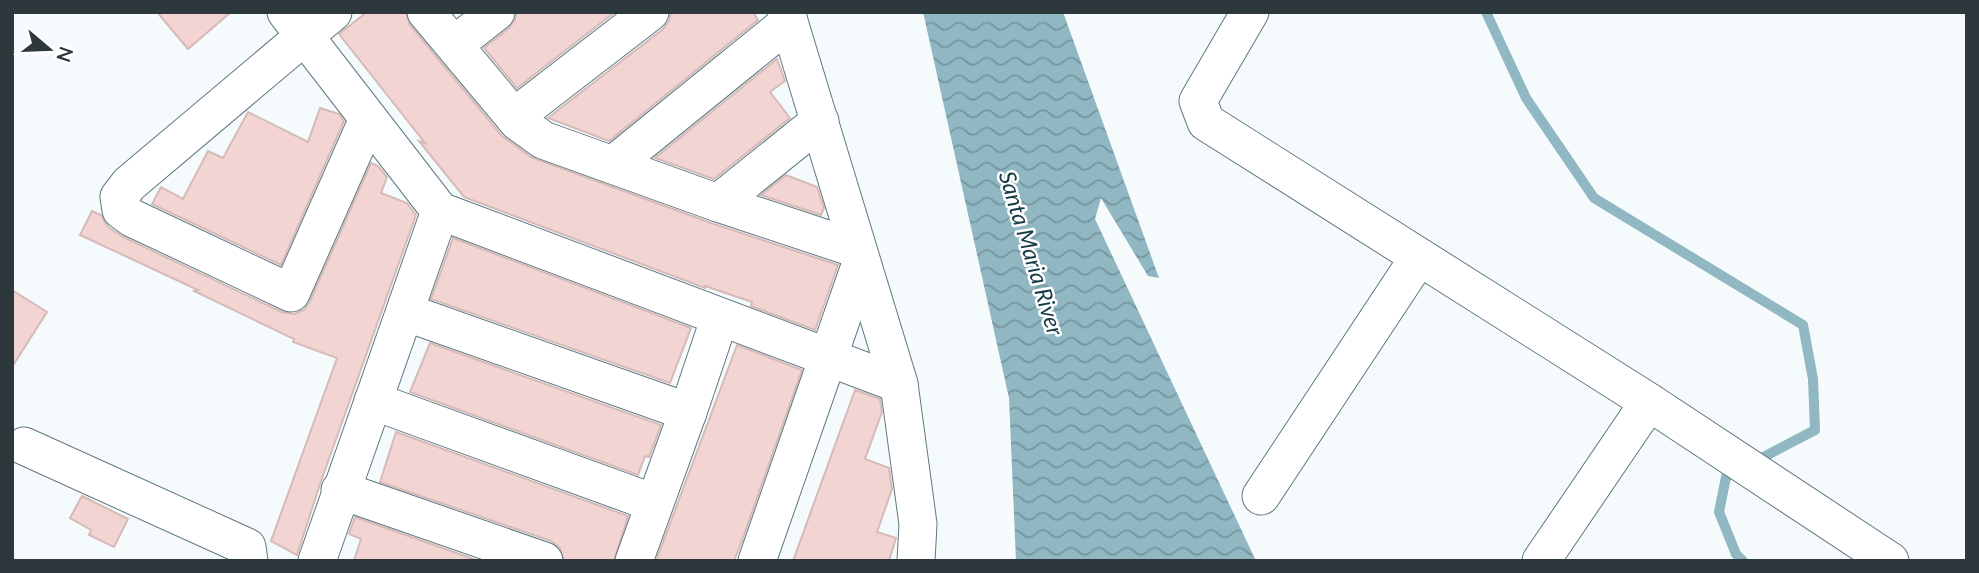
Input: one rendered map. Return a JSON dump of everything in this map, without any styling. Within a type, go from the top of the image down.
[{"type":"street","points":[[333,12],[295,24],[129,184],[119,197],[121,210],[132,218],[290,293],[368,119]]},
{"type":"street","points":[[426,12],[514,117],[527,130],[543,140],[859,256]]},
{"type":"street","points":[[454,45],[496,12]]},
{"type":"street","points":[[514,117],[650,12]]},
{"type":"street","points":[[1250,12],[1198,101],[1206,122],[1649,402],[1890,561]]},
{"type":"street","points":[[614,164],[787,17],[899,384],[918,524],[916,561]]},
{"type":"street","points":[[295,24],[440,211],[899,384]]},
{"type":"street","points":[[718,203],[820,121]]},
{"type":"street","points":[[317,561],[440,211]]},
{"type":"street","points":[[757,561],[828,359],[859,256]]},
{"type":"street","points":[[1261,496],[1419,257]]},
{"type":"street","points":[[405,313],[688,412]]},
{"type":"street","points":[[634,561],[720,317]]},
{"type":"street","points":[[373,401],[654,503]]},
{"type":"street","points":[[1541,561],[1649,402]]},
{"type":"street","points":[[24,446],[247,547],[249,561]]},
{"type":"street","points":[[340,490],[544,561]]},
{"type":"water","name":"Santa Maria River","points":[[923,12],[1063,12],[1159,278],[1148,276],[1101,198],[1095,219],[1256,561],[1016,561],[1009,398]]},
{"type":"building","points":[[157,12],[231,12],[188,49]]},
{"type":"building","points":[[367,12],[406,12],[410,25],[502,136],[531,157],[711,223],[838,265],[815,330],[751,306],[752,302],[705,288],[464,197],[339,34]]},
{"type":"building","points":[[516,12],[615,12],[517,88],[484,48],[509,28],[515,20]]},
{"type":"building","points":[[671,12],[753,12],[758,20],[609,141],[548,118],[663,29]]},
{"type":"building","points":[[777,59],[785,81],[770,92],[790,118],[714,179],[655,158]]},
{"type":"building","points":[[320,108],[339,114],[344,121],[281,265],[152,204],[161,187],[183,199],[208,151],[223,158],[248,112],[308,142]]},
{"type":"building","points":[[371,163],[378,166],[387,177],[381,193],[407,203],[416,215],[297,555],[271,541],[337,358],[293,342],[294,339],[194,291],[198,290],[80,235],[92,211],[101,215],[108,227],[123,237],[282,312],[294,314],[304,310],[310,301]]},
{"type":"building","points":[[786,175],[817,187],[824,208],[821,215],[761,195]]},
{"type":"building","points":[[453,238],[691,328],[670,383],[431,299]]},
{"type":"building","points":[[12,290],[47,312],[12,367]]},
{"type":"building","points":[[430,343],[661,425],[649,457],[645,456],[638,475],[410,392]]},
{"type":"building","points":[[737,345],[802,370],[744,535],[734,561],[656,561]]},
{"type":"building","points":[[855,390],[880,399],[882,412],[865,459],[889,468],[892,489],[877,532],[896,538],[889,561],[793,561]]},
{"type":"building","points":[[396,432],[628,516],[614,561],[564,561],[560,548],[551,541],[380,482]]},
{"type":"building","points":[[82,496],[128,519],[114,547],[89,535],[91,530],[70,518]]},
{"type":"building","points":[[355,517],[479,561],[354,561],[361,539],[349,534]]},
{"type":"waterway","points":[[1486,12],[1526,98],[1594,198],[1803,325],[1813,379],[1815,430],[1754,462]]},
{"type":"waterway","points":[[1737,471],[1726,477],[1719,512],[1736,554],[1743,561]]}]
